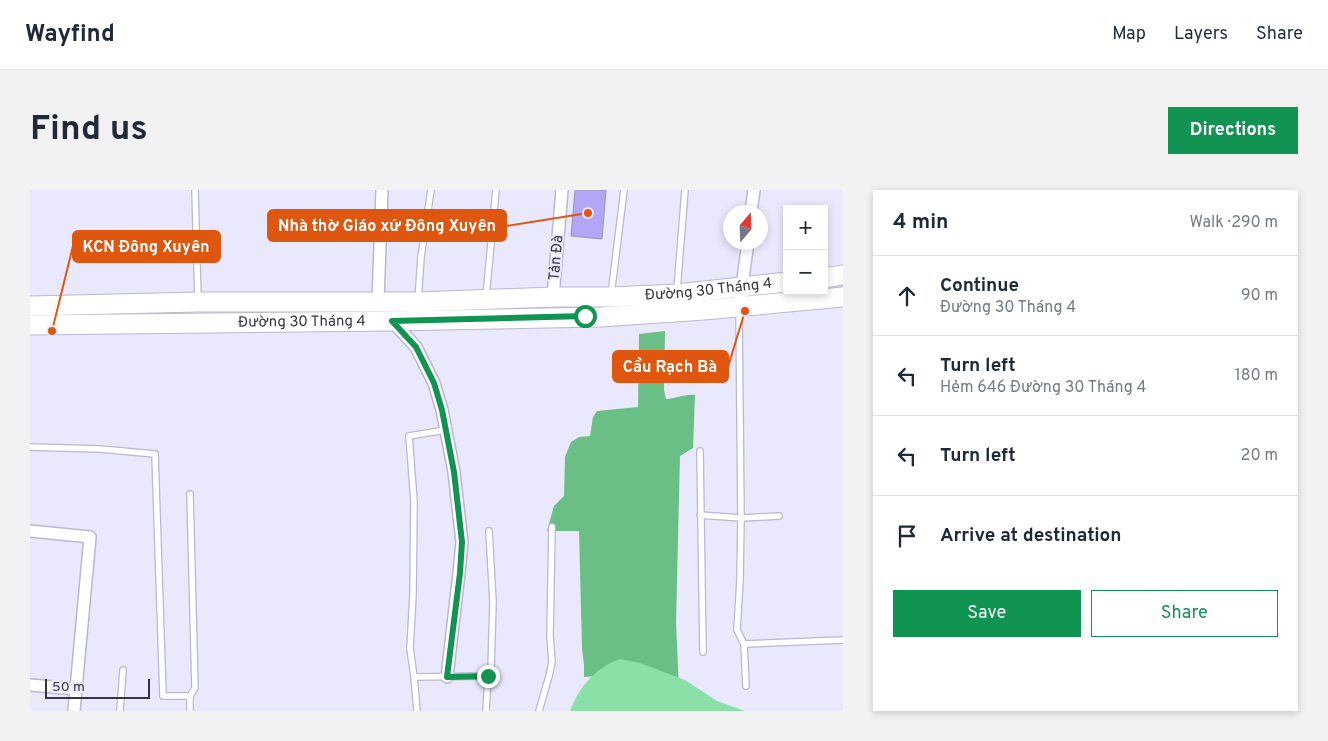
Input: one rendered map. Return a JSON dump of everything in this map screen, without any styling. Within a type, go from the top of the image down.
[{"type":"main road","points":[[828,277],[843,275]]},
{"type":"main road","name":"Đường 30 Tháng 4","points":[[30,325],[385,321],[418,311],[486,300],[677,294],[783,282]]},
{"type":"main road","points":[[584,297],[585,316]]},
{"type":"main road","name":"Đường 30 Tháng 4","points":[[30,306],[198,302],[378,301],[418,311],[585,316],[739,307],[843,297]]},
{"type":"main road","points":[[378,301],[385,321]]},
{"type":"street","points":[[378,301],[382,190]]},
{"type":"street","name":"Tản Đà","points":[[553,297],[562,190]]},
{"type":"street","points":[[753,205],[754,190]]},
{"type":"street","points":[[739,307],[747,250]]},
{"type":"street","points":[[385,321],[416,347],[426,366],[439,401],[454,472],[462,542],[447,677]]},
{"type":"street","points":[[30,531],[90,537],[74,711]]},
{"type":"street","points":[[30,685],[76,688]]},
{"type":"lane","points":[[195,190],[198,302]]},
{"type":"lane","points":[[418,311],[421,257],[431,190]]},
{"type":"lane","points":[[486,300],[496,190]]},
{"type":"lane","points":[[611,297],[624,190]]},
{"type":"lane","points":[[677,294],[685,190]]},
{"type":"lane","points":[[739,307],[741,518],[737,630],[744,644],[746,686]]},
{"type":"lane","points":[[416,711],[410,648],[413,595],[414,501],[409,436],[446,430]]},
{"type":"lane","points":[[30,447],[100,448],[155,454],[163,696],[190,696]]},
{"type":"lane","points":[[700,451],[703,652]]},
{"type":"lane","points":[[190,494],[195,688],[190,696],[190,711]]},
{"type":"lane","points":[[700,514],[741,518],[780,516]]},
{"type":"lane","points":[[539,711],[552,662],[550,636],[552,527]]},
{"type":"lane","points":[[486,711],[488,676],[491,669],[492,602],[489,531]]},
{"type":"lane","points":[[744,644],[843,640]]},
{"type":"lane","points":[[120,711],[123,670]]},
{"type":"lane","points":[[414,677],[488,676]]},
{"type":"shaded area","points":[[665,331],[664,390],[666,399],[695,395],[693,448],[680,456],[676,622],[679,690],[615,675],[584,677],[579,531],[547,531],[554,506],[564,496],[565,457],[571,442],[579,437],[590,436],[593,417],[597,411],[638,407],[639,334]]},
{"type":"shaded area","points":[[620,659],[640,663],[685,680],[717,701],[745,711],[570,711],[578,694],[589,679],[603,667]]},
{"type":"building","points":[[575,190],[606,190],[602,239],[571,236]]},
{"type":"place","name":"Nhà thờ Giáo xứ Đông Xuyên","points":[[588,213]]},
{"type":"place","name":"Cầu Rạch Bà","points":[[745,311]]},
{"type":"place","name":"KCN Đông Xuyên","points":[[52,331]]},
{"type":"route","points":[[488,676],[447,677],[462,542],[454,472],[442,410],[434,383],[416,347],[392,321],[585,316]]}]
